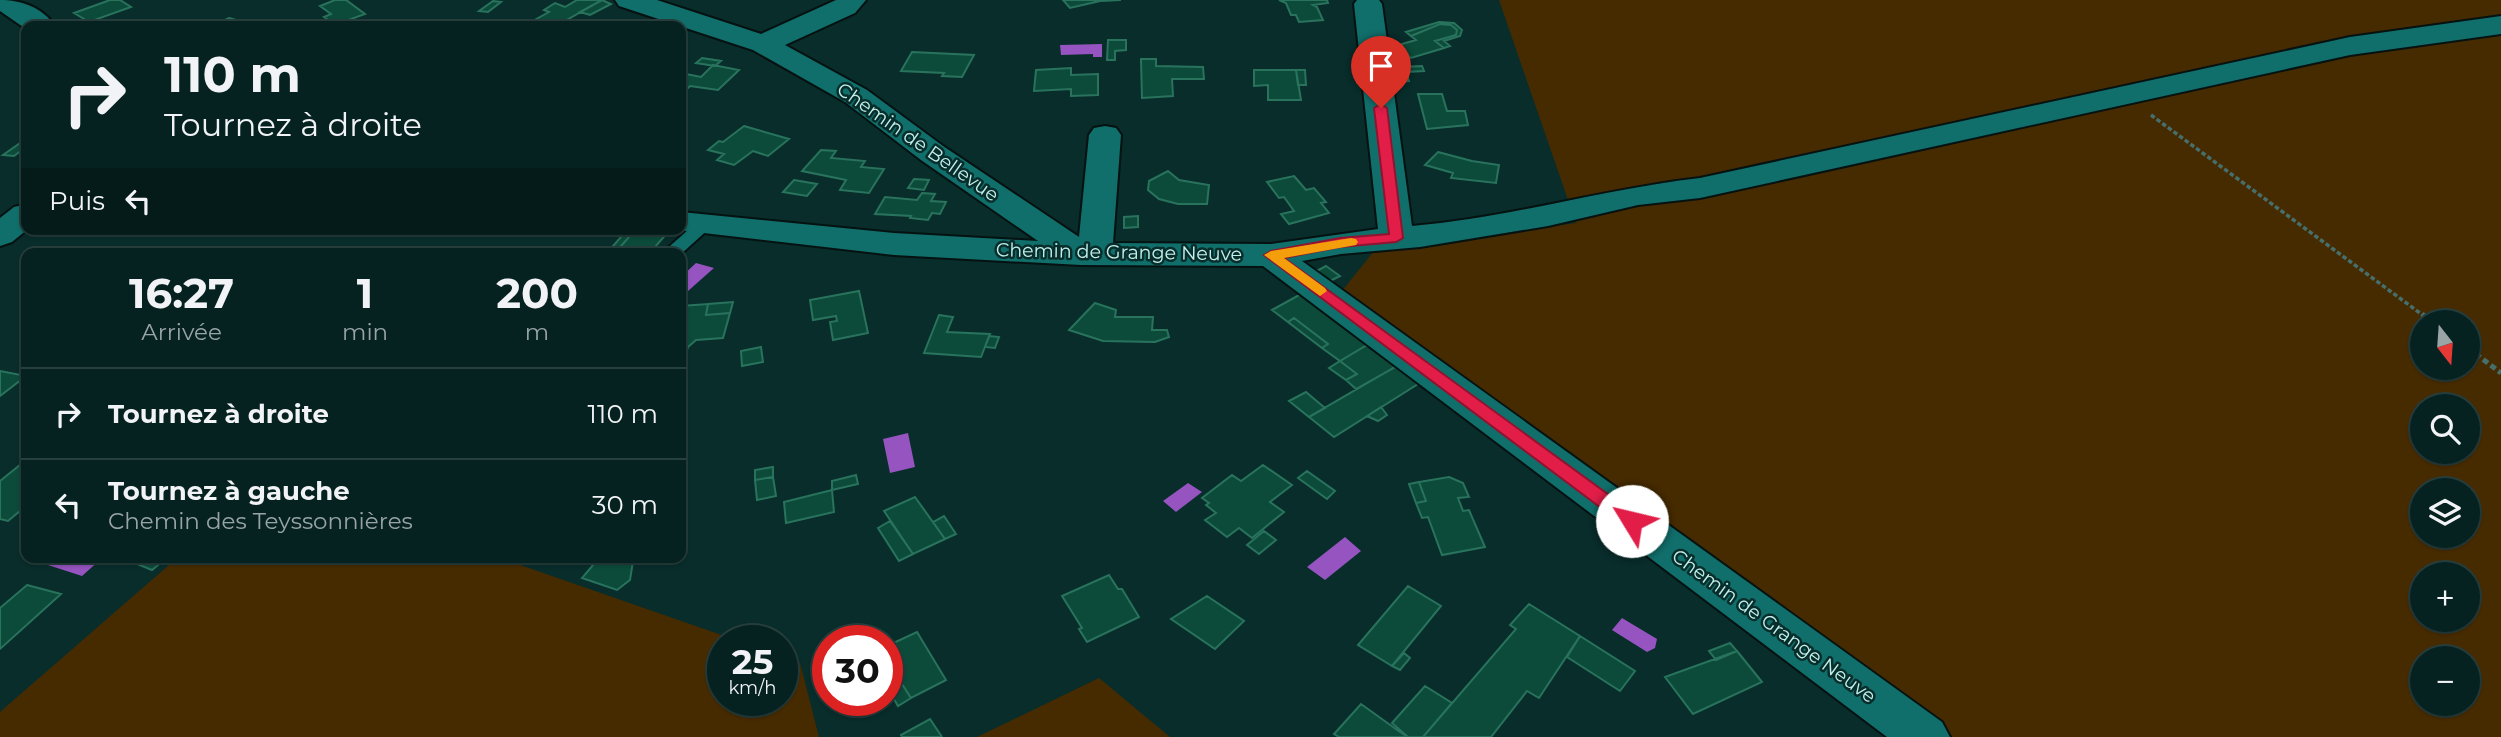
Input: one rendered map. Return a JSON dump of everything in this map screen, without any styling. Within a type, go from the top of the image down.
[{"type":"street","points":[[3,0],[34,21]]},
{"type":"street","name":"Chemin de Bellevue","points":[[629,0],[693,9],[763,44],[856,96],[932,153],[1088,254]]},
{"type":"street","points":[[763,44],[845,7],[852,0]]},
{"type":"street","points":[[1368,4],[1385,239]]},
{"type":"street","points":[[1271,255],[1548,216],[1638,195],[1700,188],[2350,46],[2501,24]]},
{"type":"street","points":[[1354,114],[1368,132],[1385,239]]},
{"type":"street","points":[[1088,254],[1105,135]]},
{"type":"street","name":"Chemin de Grange Neuve","points":[[692,224],[894,244],[1088,254],[1271,255],[1924,737]]},
{"type":"path","points":[[2125,96],[2416,310]]},
{"type":"path","points":[[2480,357],[2501,373]]},
{"type":"shaded area","points":[[1499,0],[2501,0],[2501,737],[1948,737],[1342,291],[1374,251],[1576,223]]},
{"type":"shaded area","points":[[1102,44],[1102,57],[1093,57],[1093,54],[1061,55],[1060,45]]},
{"type":"shaded area","points":[[696,263],[714,268],[688,291],[686,272]]},
{"type":"shaded area","points":[[908,433],[915,467],[890,473],[883,439]]},
{"type":"shaded area","points":[[1188,483],[1202,492],[1176,512],[1163,501]]},
{"type":"shaded area","points":[[1345,537],[1361,551],[1325,580],[1307,567]]},
{"type":"shaded area","points":[[50,563],[97,563],[82,576],[48,565]]},
{"type":"shaded area","points":[[171,563],[514,563],[707,630],[707,716],[798,716],[798,662],[800,663],[819,737],[0,737],[0,712]]},
{"type":"shaded area","points":[[1622,618],[1657,639],[1655,648],[1647,652],[1612,630]]},
{"type":"shaded area","points":[[1099,678],[1170,737],[977,737]]},
{"type":"building","points":[[110,0],[120,0],[131,7],[92,21],[74,13]]},
{"type":"building","points":[[335,0],[346,0],[365,14],[346,21],[330,21],[324,17],[331,14],[320,6]]},
{"type":"building","points":[[577,0],[602,0],[565,21],[533,21],[549,12],[544,10],[555,3],[565,7]]},
{"type":"building","points":[[602,0],[611,4],[590,15],[580,12]]},
{"type":"building","points":[[1063,0],[1121,0],[1100,1],[1070,8]]},
{"type":"building","points":[[1279,0],[1327,0],[1328,3],[1313,5],[1317,7],[1323,20],[1299,22],[1296,15],[1291,15],[1286,3]]},
{"type":"building","points":[[493,1],[501,2],[488,12],[479,11]]},
{"type":"building","points":[[1439,22],[1454,23],[1462,30],[1460,36],[1444,41],[1450,46],[1444,48],[1435,41],[1456,35],[1457,30],[1451,25],[1440,24],[1411,36],[1406,32]]},
{"type":"building","points":[[1440,24],[1451,25],[1457,30],[1456,35],[1435,41],[1444,48],[1411,58],[1395,46],[1416,40],[1411,36]]},
{"type":"building","points":[[1108,40],[1126,40],[1126,50],[1115,51],[1115,60],[1107,60]]},
{"type":"building","points":[[912,52],[974,55],[962,77],[942,76],[944,73],[901,71]]},
{"type":"building","points":[[702,58],[721,61],[715,66],[696,63]]},
{"type":"building","points":[[1141,59],[1156,59],[1156,66],[1203,67],[1204,79],[1172,79],[1173,96],[1142,98]]},
{"type":"building","points":[[713,65],[739,70],[718,90],[690,86],[686,90],[686,74],[701,77]]},
{"type":"building","points":[[1422,66],[1424,71],[1406,72],[1409,81],[1387,82],[1382,68]]},
{"type":"building","points":[[1071,68],[1071,75],[1098,74],[1098,95],[1071,96],[1071,89],[1034,91],[1036,70]]},
{"type":"building","points":[[1254,70],[1296,70],[1301,100],[1268,100],[1268,85],[1254,86]]},
{"type":"building","points":[[1296,70],[1305,70],[1306,85],[1298,85]]},
{"type":"building","points":[[1418,94],[1442,94],[1447,111],[1465,111],[1468,125],[1427,129]]},
{"type":"building","points":[[744,126],[789,139],[768,156],[753,151],[734,165],[717,160],[724,154],[708,150]]},
{"type":"building","points":[[21,142],[21,151],[14,156],[3,155]]},
{"type":"building","points":[[821,150],[836,151],[831,158],[865,161],[861,167],[884,169],[869,193],[840,190],[846,180],[802,171]]},
{"type":"building","points":[[1438,152],[1499,165],[1496,183],[1451,178],[1453,173],[1425,165]]},
{"type":"building","points":[[1168,171],[1179,180],[1209,185],[1207,204],[1178,204],[1159,199],[1148,190],[1149,181]]},
{"type":"building","points":[[1294,176],[1306,190],[1314,188],[1326,202],[1321,203],[1329,213],[1289,224],[1281,214],[1294,211],[1284,197],[1279,198],[1267,182]]},
{"type":"building","points":[[914,179],[929,180],[924,190],[908,188]]},
{"type":"building","points":[[794,180],[817,184],[807,196],[783,192]]},
{"type":"building","points":[[922,193],[935,194],[931,201],[946,202],[940,214],[932,213],[928,220],[875,214],[885,197],[917,200]]},
{"type":"building","points":[[1138,216],[1138,227],[1124,228],[1124,217]]},
{"type":"building","points":[[623,235],[631,235],[619,248],[611,248]]},
{"type":"building","points":[[631,235],[666,235],[654,248],[619,248]]},
{"type":"building","points":[[1326,266],[1340,276],[1326,283],[1313,273]]},
{"type":"building","points":[[859,291],[868,333],[833,340],[830,322],[837,321],[836,316],[813,320],[810,300]]},
{"type":"building","points":[[1301,294],[1367,345],[1340,361],[1322,348],[1328,344],[1294,318],[1288,322],[1272,310]]},
{"type":"building","points":[[733,302],[730,313],[706,315],[708,304]]},
{"type":"building","points":[[1095,303],[1116,310],[1115,317],[1153,317],[1152,330],[1167,330],[1169,337],[1155,342],[1103,341],[1069,330]]},
{"type":"building","points":[[708,304],[706,315],[730,313],[723,338],[696,340],[688,347],[686,354],[686,306]]},
{"type":"building","points":[[939,315],[953,317],[947,332],[990,334],[981,357],[924,353]]},
{"type":"building","points":[[1294,318],[1328,344],[1322,348],[1288,322]]},
{"type":"building","points":[[989,336],[999,337],[995,348],[985,347]]},
{"type":"building","points":[[1367,345],[1395,367],[1356,389],[1346,380],[1357,374],[1340,361]]},
{"type":"building","points":[[761,347],[763,362],[742,366],[741,351]]},
{"type":"building","points":[[1340,361],[1357,374],[1346,380],[1329,368]]},
{"type":"building","points":[[1395,367],[1418,384],[1334,437],[1309,417]]},
{"type":"building","points":[[0,371],[21,375],[21,380],[0,396]]},
{"type":"building","points":[[1306,392],[1325,408],[1309,417],[1289,401]]},
{"type":"building","points":[[1381,407],[1387,415],[1378,421],[1367,416]]},
{"type":"building","points":[[21,464],[21,510],[8,521],[0,519],[0,481]]},
{"type":"building","points":[[1263,465],[1292,485],[1270,502],[1284,512],[1252,538],[1239,528],[1227,537],[1205,520],[1216,513],[1202,498],[1232,475],[1241,481]]},
{"type":"building","points":[[773,467],[773,477],[755,480],[755,470]]},
{"type":"building","points":[[1307,471],[1335,491],[1327,499],[1298,478]]},
{"type":"building","points":[[856,475],[858,484],[832,490],[832,481]]},
{"type":"building","points":[[773,477],[776,496],[757,500],[755,480]]},
{"type":"building","points":[[1449,477],[1463,483],[1469,497],[1458,498],[1463,511],[1469,510],[1485,547],[1442,555],[1428,517],[1422,518],[1416,503],[1426,501],[1419,482]]},
{"type":"building","points":[[1419,482],[1426,501],[1416,503],[1409,484]]},
{"type":"building","points":[[832,490],[834,512],[786,523],[784,502]]},
{"type":"building","points":[[915,497],[945,539],[913,554],[884,511]]},
{"type":"building","points":[[944,516],[956,534],[945,539],[933,522]]},
{"type":"building","points":[[890,521],[913,554],[899,561],[878,528]]},
{"type":"building","points":[[1264,531],[1276,540],[1259,554],[1247,545]]},
{"type":"building","points":[[134,563],[158,565],[152,570]]},
{"type":"building","points":[[595,563],[633,563],[630,580],[617,590],[582,578]]},
{"type":"building","points":[[1109,575],[1118,589],[1122,589],[1139,617],[1087,642],[1079,629],[1082,628],[1062,596]]},
{"type":"building","points":[[27,585],[61,594],[0,649],[0,608]]},
{"type":"building","points":[[1408,586],[1441,606],[1392,666],[1358,645]]},
{"type":"building","points":[[1207,596],[1244,621],[1215,649],[1171,619]]},
{"type":"building","points":[[1529,604],[1580,636],[1539,698],[1527,691],[1491,737],[1423,737],[1516,629],[1510,625]]},
{"type":"building","points":[[917,632],[946,680],[911,698],[903,686],[903,639]]},
{"type":"building","points":[[1580,636],[1635,671],[1620,691],[1567,657]]},
{"type":"building","points":[[1730,643],[1737,651],[1716,660],[1709,651]]},
{"type":"building","points":[[1737,651],[1762,682],[1693,714],[1665,677]]},
{"type":"building","points":[[1404,653],[1410,658],[1400,670],[1392,666]]},
{"type":"building","points":[[903,686],[911,698],[903,703]]},
{"type":"building","points":[[1425,686],[1452,703],[1423,737],[1408,737],[1392,723]]},
{"type":"building","points":[[1361,704],[1408,737],[1339,737],[1334,734]]},
{"type":"building","points":[[930,719],[942,737],[902,737],[901,735]]},
{"type":"slow traffic","points":[[1320,291],[1271,255],[1351,242]]},
{"type":"route","points":[[1381,108],[1396,238],[1340,243],[1271,255],[1632,521]]}]
